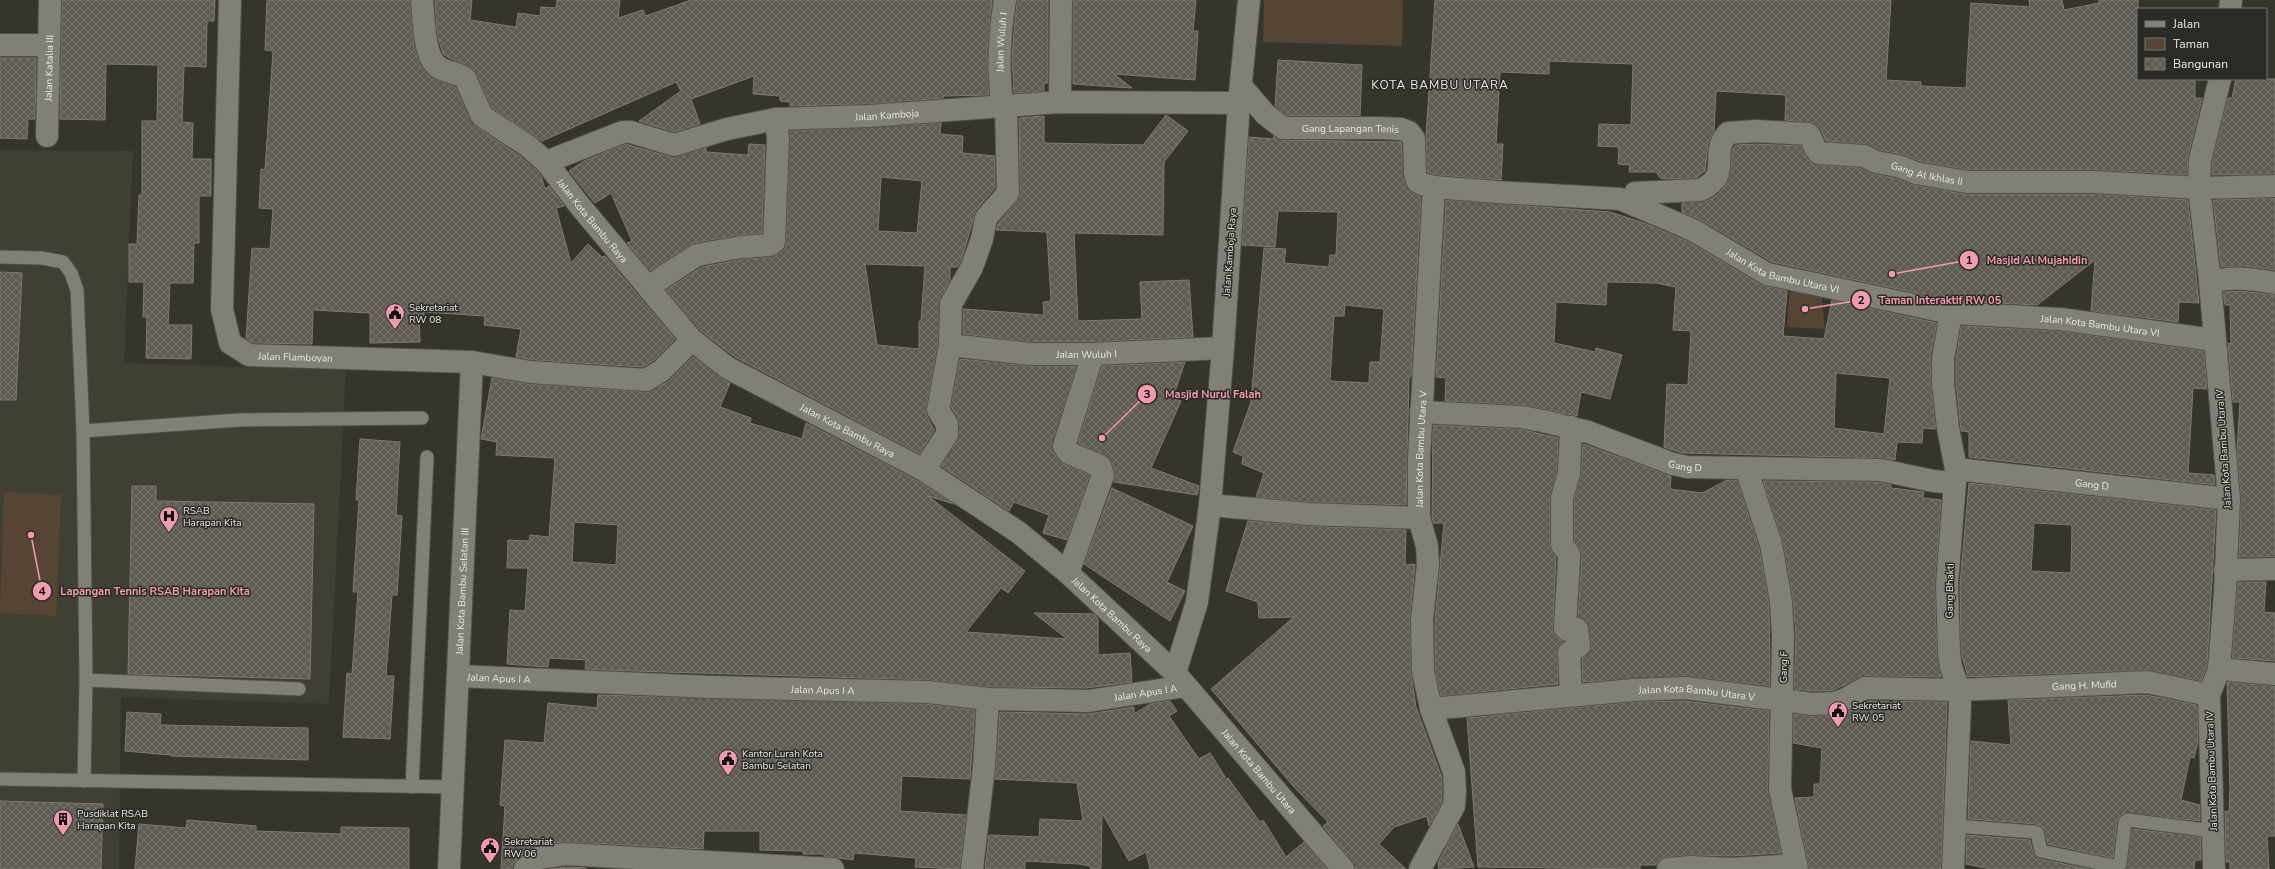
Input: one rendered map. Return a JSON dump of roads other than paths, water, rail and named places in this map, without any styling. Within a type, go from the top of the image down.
[{"type":"street","name":"Jalan Katalia III","points":[[48,136],[50,0]]},
{"type":"street","name":"Jalan Flamboyan","points":[[230,0],[222,310],[230,343],[249,355],[472,362],[530,372],[646,380],[661,371],[692,340]]},
{"type":"street","name":"Jalan Kota Bambu Raya","points":[[422,0],[428,52],[432,62],[437,67],[465,78],[482,116],[528,146],[546,162],[580,206],[692,340],[728,368],[924,470],[1018,532],[1068,572],[1181,679]]},
{"type":"street","name":"Jalan Wuluh I","points":[[924,470],[947,434],[947,424],[938,410],[950,345],[951,304],[972,266],[982,239],[986,218],[1008,193],[1004,108],[999,72],[1000,35],[1005,0]]},
{"type":"street","points":[[1060,102],[1061,0]]},
{"type":"street","name":"Jalan Kamboja Raya","points":[[1181,679],[1197,602],[1210,505],[1223,348],[1240,94],[1249,0]]},
{"type":"street","points":[[0,45],[49,45]]},
{"type":"street","name":"Jalan Kota Bambu Utara IV","points":[[2214,869],[2209,695],[2219,669],[2226,592],[2225,570],[2229,498],[2210,282],[2199,188],[2200,160],[2220,80]]},
{"type":"street","name":"Jalan Kamboja","points":[[546,162],[616,137],[623,132],[631,132],[674,145],[727,129],[776,119],[1004,108],[1060,102],[1240,94]]},
{"type":"street","name":"Gang Lapangan Tenis","points":[[1240,94],[1283,128],[1379,128],[1401,129],[1409,132],[1414,139],[1415,174],[1417,181],[1434,187]]},
{"type":"street","points":[[648,287],[697,255],[741,247],[769,245],[774,242],[778,138],[776,119]]},
{"type":"street","name":"Gang Al Ikhlas II","points":[[1635,193],[1700,190],[1709,186],[1719,176],[1722,139],[1728,133],[1756,131],[1808,134],[1814,139],[1816,151],[1819,153],[1864,156],[1876,162],[1898,166],[1916,173],[1947,180],[1966,182],[2095,182],[2199,188],[2275,186]]},
{"type":"street","name":"Jalan Kota Bambu Utara VI","points":[[1434,187],[1620,199],[1693,230],[1767,274],[1951,312],[2060,320],[2214,340]]},
{"type":"street","name":"Jalan Kota Bambu Utara V","points":[[1420,869],[1454,806],[1455,792],[1454,772],[1431,709],[1423,671],[1422,620],[1427,578],[1427,546],[1419,518],[1421,412],[1434,187]]},
{"type":"street","points":[[2210,282],[2225,278],[2247,278],[2275,283]]},
{"type":"street","name":"Gang Bhakti","points":[[1951,312],[1943,359],[1943,382],[1948,428],[1956,476],[1948,584],[1949,645],[1951,667],[1959,690],[1960,704],[1953,869]]},
{"type":"street","name":"Jalan Wuluh I","points":[[950,345],[1030,354],[1093,354],[1223,348]]},
{"type":"street","points":[[1068,572],[1103,475],[1100,466],[1069,453],[1064,446],[1093,354]]},
{"type":"street","name":"Jalan Kota Bambu Selatan III","points":[[449,869],[472,362]]},
{"type":"street","name":"Gang D","points":[[1421,412],[1521,418],[1570,427],[1618,442],[1673,464],[1707,469],[1746,468],[1881,470],[1933,481],[1956,476],[2229,498]]},
{"type":"street","points":[[1570,427],[1569,473],[1562,498],[1562,545],[1569,554],[1565,628],[1567,630],[1578,629],[1579,636],[1579,646],[1569,652],[1571,695]]},
{"type":"street","name":"Gang F","points":[[1746,468],[1776,564],[1782,602],[1782,699],[1779,743],[1780,789],[1796,867]]},
{"type":"street","points":[[1210,505],[1309,514],[1419,518]]},
{"type":"street","points":[[2225,570],[2275,569]]},
{"type":"street","points":[[2219,669],[2275,674]]},
{"type":"street","name":"Jalan Apus I A","points":[[458,676],[712,687],[928,692],[988,699],[1088,701],[1181,679]]},
{"type":"street","name":"Jalan Kota Bambu Utara","points":[[1181,679],[1343,869]]},
{"type":"street","name":"Gang H. Mufid","points":[[1959,690],[2147,682],[2209,695]]},
{"type":"street","name":"Jalan Kota Bambu Utara V","points":[[1431,709],[1571,695],[1633,690],[1686,688],[1825,704],[1844,700],[1865,688],[1959,690]]},
{"type":"street","points":[[972,869],[984,767],[988,699]]},
{"type":"street","points":[[526,869],[538,858],[565,854],[833,869]]},
{"type":"street","points":[[1668,869],[1690,867],[1731,869],[1796,867]]},
{"type":"lane","points":[[0,258],[42,258],[63,262],[71,273],[77,290],[83,431],[86,680],[84,781]]},
{"type":"lane","points":[[83,431],[239,420],[422,418]]},
{"type":"lane","points":[[412,787],[427,458]]},
{"type":"lane","points":[[86,680],[298,689]]},
{"type":"lane","points":[[0,779],[453,787]]},
{"type":"lane","points":[[1956,826],[2034,832],[2037,834],[2041,851],[2114,866],[2120,864],[2125,822],[2128,820],[2213,831]]},
{"type":"place","name":"Masjid Al Mujahidin","points":[[1892,274]]},
{"type":"place","name":"Taman Interaktif RW 05","points":[[1805,309]]},
{"type":"place","name":"Sekretariat RW 08","points":[[395,330]]},
{"type":"place","name":"Masjid Nurul Falah","points":[[1102,438]]},
{"type":"place","name":"RSAB Harapan Kita","points":[[169,533]]},
{"type":"place","name":"Lapangan Tennis RSAB Harapan Kita","points":[[31,535]]},
{"type":"place","name":"Sekretariat RW 05","points":[[1838,728]]},
{"type":"place","name":"Kantor Lurah Kota Bambu Selatan","points":[[728,776]]},
{"type":"place","name":"Pusdiklat RSAB Harapan Kita","points":[[63,836]]},
{"type":"place","name":"Sekretariat RW 06","points":[[490,864]]},
{"type":"district","name":"KOTA BAMBU UTARA","points":[[1440,85]]}]
